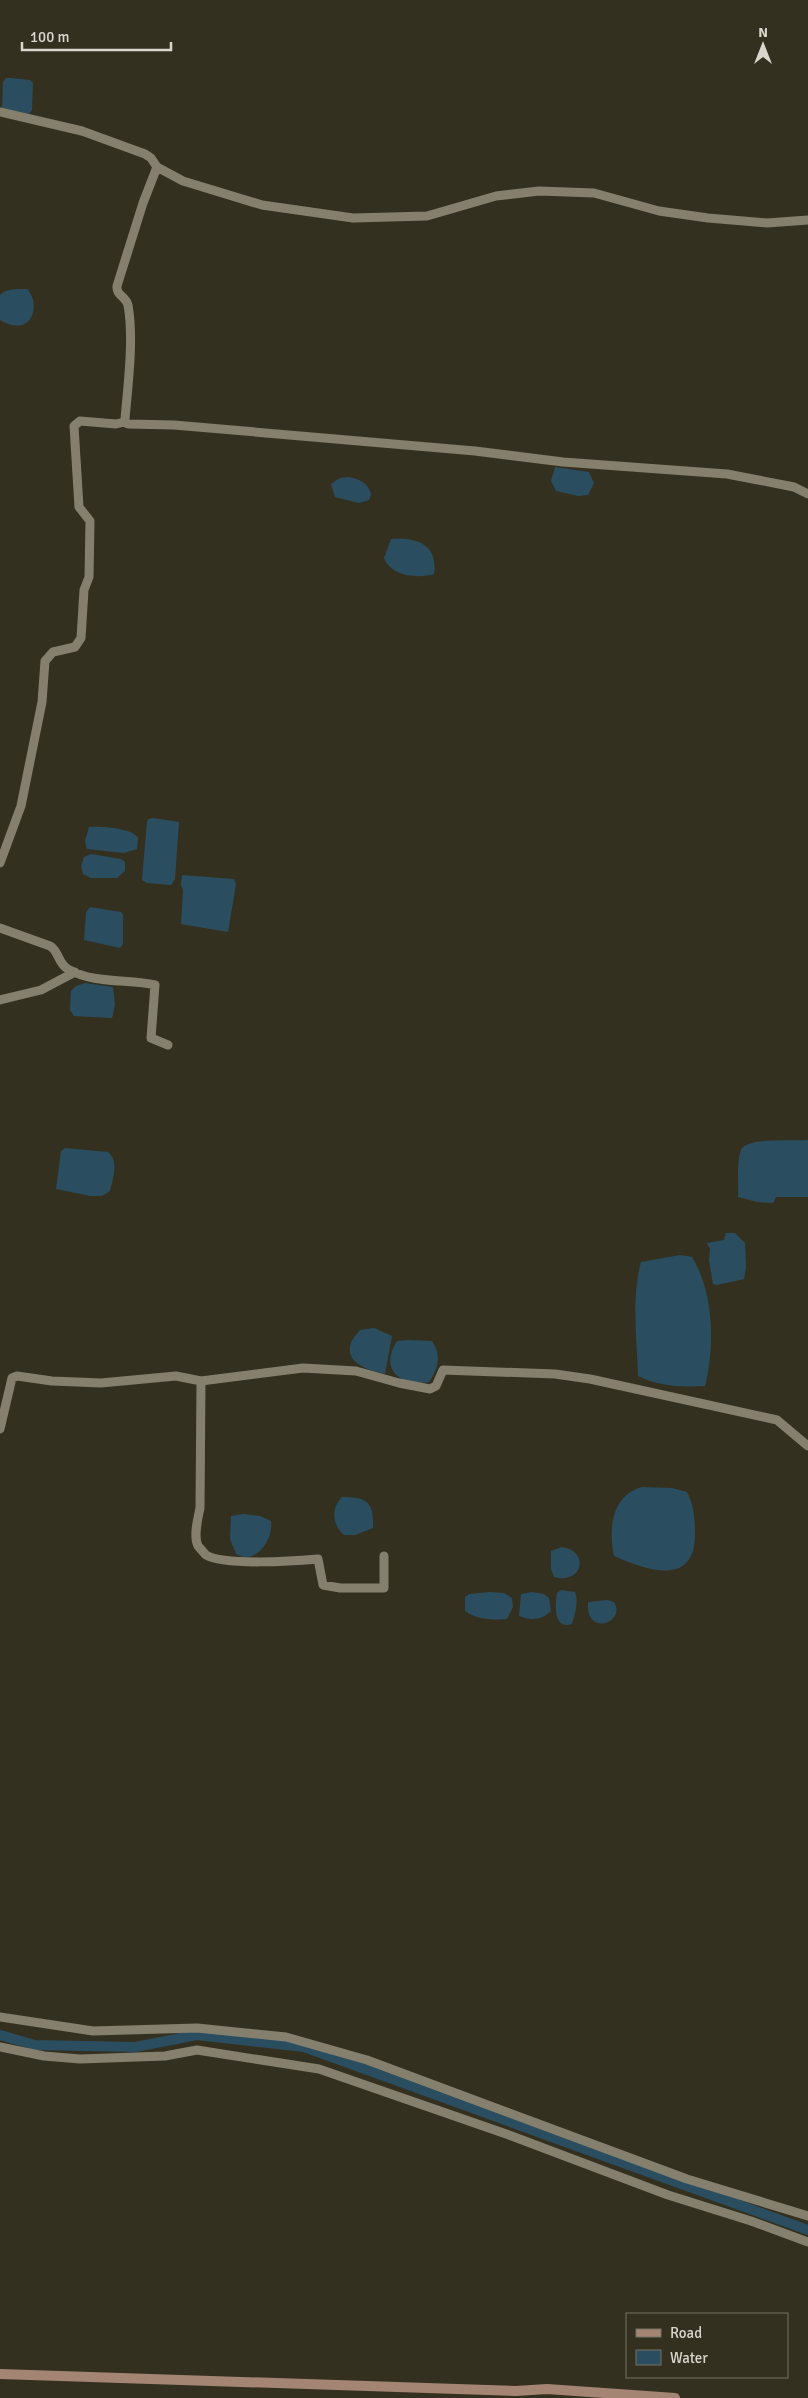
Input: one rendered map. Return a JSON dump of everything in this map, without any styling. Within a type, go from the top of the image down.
[{"type":"main road","points":[[0,2374],[675,2398]]},
{"type":"street","points":[[0,112],[91,134],[145,154],[151,158],[158,168],[184,181],[262,206],[353,218],[426,216],[496,196],[539,191],[594,193],[659,211],[708,218],[768,222],[808,220]]},
{"type":"street","points":[[124,422],[129,347],[128,304],[118,294],[117,286],[143,203],[158,168]]},
{"type":"street","points":[[0,864],[21,806],[42,702],[45,661],[53,652],[75,647],[81,638],[84,590],[89,577],[90,521],[79,507],[74,426],[80,421],[174,425],[474,451],[563,462],[727,474],[794,487],[808,494]]},
{"type":"street","points":[[0,928],[54,948],[63,965],[75,972],[110,980],[141,982],[155,986],[151,1038],[168,1045]]},
{"type":"street","points":[[0,1000],[40,990],[75,972]]},
{"type":"street","points":[[0,1429],[12,1378],[17,1376],[52,1381],[101,1383],[176,1376],[201,1381],[303,1368],[356,1370],[399,1383],[430,1389],[436,1386],[443,1370],[555,1374],[590,1379],[777,1420],[808,1446]]},
{"type":"street","points":[[201,1381],[200,1508],[197,1521],[197,1544],[206,1555],[232,1560],[318,1559],[323,1584],[340,1588],[384,1588],[384,1556]]},
{"type":"street","points":[[0,2017],[93,2031],[197,2028],[286,2037],[367,2060],[687,2179],[808,2216]]},
{"type":"street","points":[[0,2047],[44,2056],[80,2059],[165,2056],[197,2050],[319,2069],[808,2242]]},
{"type":"water","points":[[6,78],[30,80],[33,83],[32,110],[29,114],[2,108],[3,82]]},
{"type":"water","points":[[27,289],[33,302],[34,310],[32,317],[21,325],[11,325],[0,320],[0,295],[9,290]]},
{"type":"water","points":[[555,467],[589,472],[594,483],[588,495],[578,496],[556,491],[551,481]]},
{"type":"water","points":[[349,477],[366,484],[371,494],[369,500],[359,503],[335,497],[331,484],[340,478]]},
{"type":"water","points":[[391,539],[409,539],[424,544],[433,556],[434,574],[413,576],[405,575],[392,569],[384,558]]},
{"type":"water","points":[[148,819],[179,822],[175,879],[171,885],[147,883],[142,880],[147,822]]},
{"type":"water","points":[[89,827],[108,827],[130,832],[138,838],[137,849],[124,853],[87,849],[85,841]]},
{"type":"water","points":[[91,854],[121,859],[125,862],[125,871],[117,878],[91,878],[83,874],[81,866],[84,857]]},
{"type":"water","points":[[182,875],[234,879],[236,884],[228,932],[181,924]]},
{"type":"water","points":[[90,907],[121,912],[123,915],[123,944],[120,948],[84,940],[86,912]]},
{"type":"water","points":[[85,983],[113,987],[115,1005],[112,1018],[74,1016],[70,1010],[71,991],[76,986]]},
{"type":"water","points":[[808,1140],[808,1197],[776,1197],[773,1203],[757,1202],[738,1197],[739,1161],[741,1150],[745,1146],[761,1141]]},
{"type":"water","points":[[65,1148],[108,1152],[114,1165],[114,1175],[110,1191],[102,1196],[90,1196],[56,1189],[61,1151]]},
{"type":"water","points":[[726,1233],[735,1233],[745,1243],[746,1267],[744,1279],[717,1285],[713,1284],[709,1260],[710,1249],[707,1243],[724,1240]]},
{"type":"water","points":[[680,1255],[692,1257],[705,1287],[711,1320],[711,1337],[705,1386],[663,1384],[638,1376],[635,1304],[641,1262]]},
{"type":"water","points":[[374,1328],[392,1336],[385,1374],[360,1365],[351,1356],[350,1350],[353,1338],[360,1330]]},
{"type":"water","points":[[397,1341],[432,1341],[435,1346],[438,1362],[429,1382],[419,1383],[401,1378],[395,1374],[392,1368],[390,1360]]},
{"type":"water","points":[[642,1487],[672,1488],[687,1492],[693,1507],[695,1523],[693,1551],[687,1562],[678,1568],[654,1569],[614,1556],[612,1524],[614,1514],[624,1497]]},
{"type":"water","points":[[342,1497],[358,1498],[368,1503],[372,1513],[373,1528],[355,1535],[344,1535],[340,1531],[334,1516],[338,1501]]},
{"type":"water","points":[[243,1514],[260,1516],[271,1521],[271,1528],[266,1543],[262,1549],[250,1557],[236,1554],[230,1539],[231,1516]]},
{"type":"water","points":[[562,1547],[577,1554],[579,1560],[577,1572],[564,1578],[554,1577],[551,1569],[551,1551]]},
{"type":"water","points":[[561,1590],[575,1592],[577,1604],[572,1624],[561,1624],[558,1620],[557,1593]]},
{"type":"water","points":[[532,1592],[544,1594],[549,1598],[551,1611],[536,1619],[519,1616],[521,1594]]},
{"type":"water","points":[[504,1593],[512,1598],[513,1607],[507,1619],[485,1619],[465,1611],[465,1597],[469,1594]]},
{"type":"water","points":[[607,1600],[614,1602],[615,1616],[605,1623],[598,1623],[593,1620],[589,1613],[588,1602]]},
{"type":"waterway","points":[[0,2035],[35,2045],[135,2047],[197,2035],[304,2047],[808,2230]]}]
